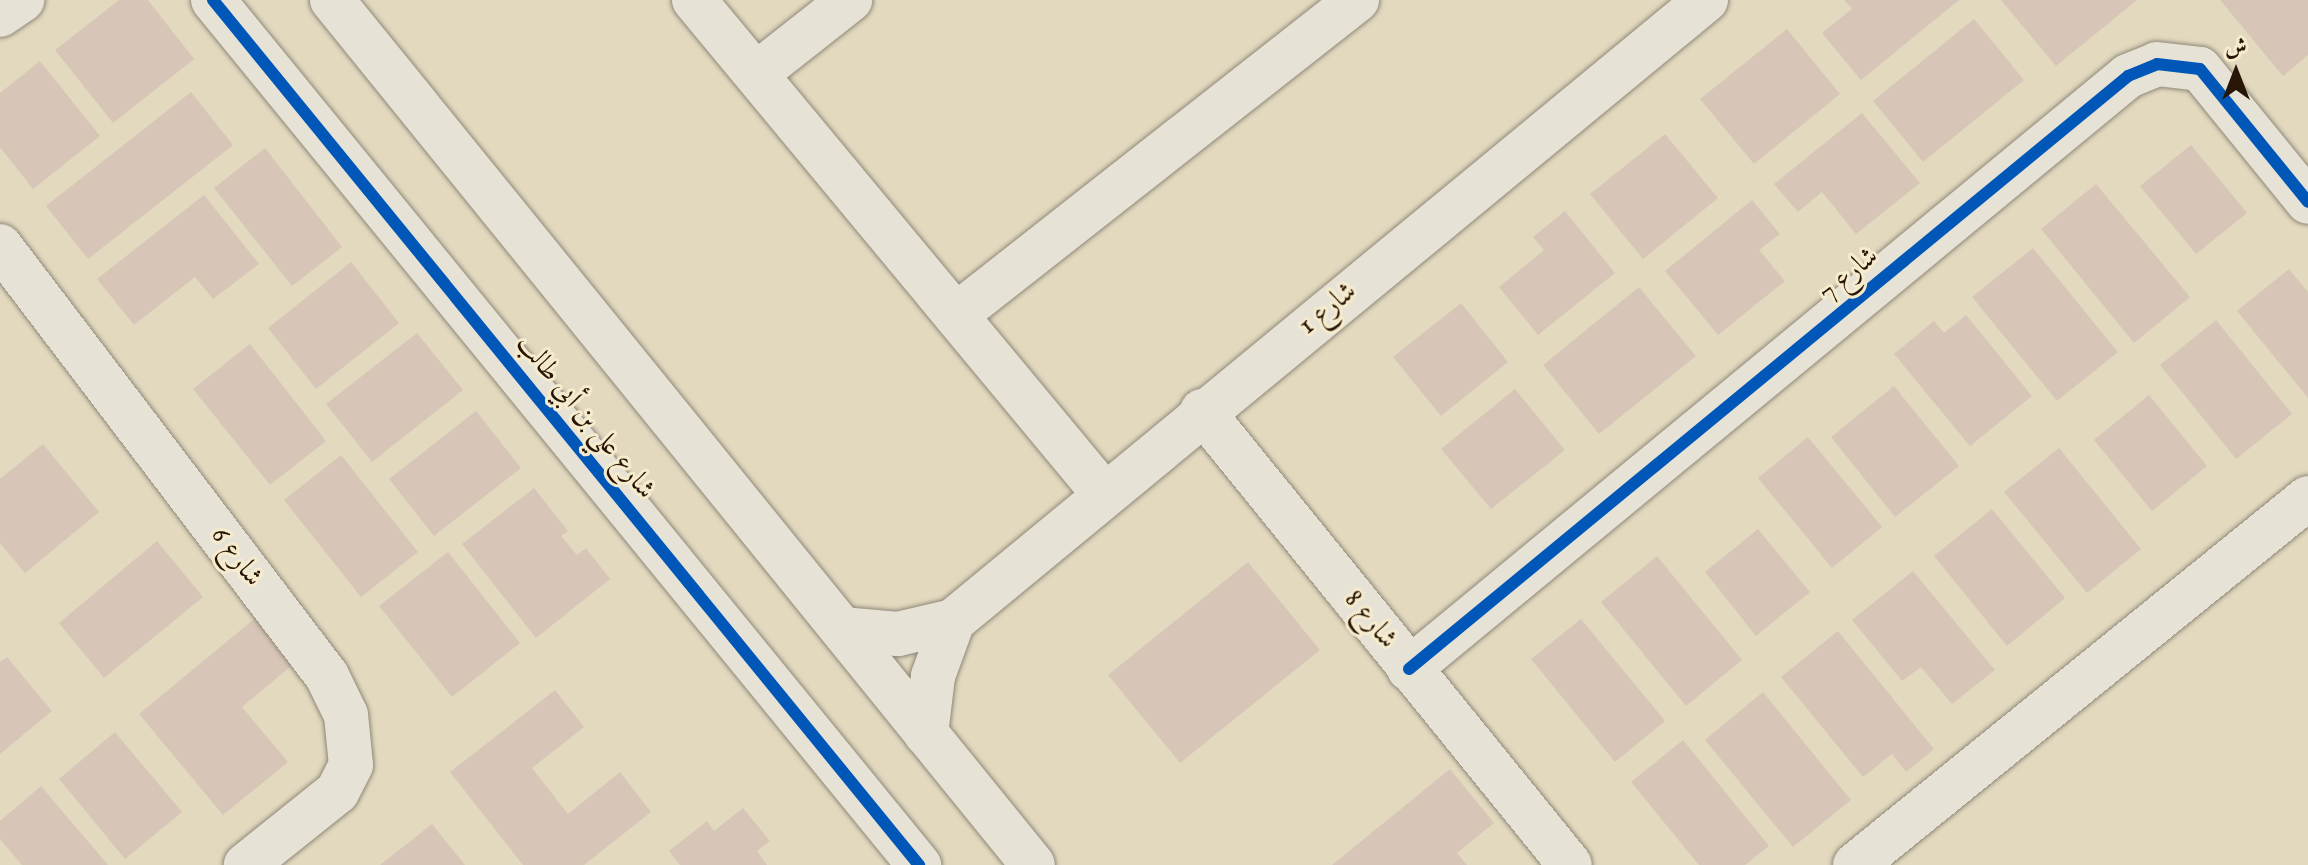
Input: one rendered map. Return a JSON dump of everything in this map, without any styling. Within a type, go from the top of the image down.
[{"type":"street","points":[[0,15],[22,0]]},
{"type":"street","name":"شارع علي بن أبي طالب","points":[[213,0],[919,865]]},
{"type":"street","points":[[332,0],[1033,865]]},
{"type":"street","points":[[694,0],[1104,494]]},
{"type":"street","points":[[756,74],[850,0]]},
{"type":"street","points":[[956,315],[1357,0]]},
{"type":"street","name":"شارع 1","points":[[842,629],[898,634],[953,621],[1202,411],[1706,0]]},
{"type":"street","name":"شارع 7","points":[[1409,669],[2128,76],[2157,64],[2200,69],[2308,202]]},
{"type":"street","name":"شارع 6","points":[[0,246],[327,676],[346,715],[352,757],[337,792],[246,865]]},
{"type":"street","name":"شارع 8","points":[[1202,411],[1570,865]]},
{"type":"street","points":[[1855,865],[2308,498]]},
{"type":"street","name":"شارع 1","points":[[926,734],[933,676],[953,621]]},
{"type":"building","points":[[119,0],[148,0],[194,59],[113,123],[55,50]]},
{"type":"building","points":[[1844,0],[1959,0],[1861,80],[1822,33],[1852,9]]},
{"type":"building","points":[[2001,0],[2137,0],[2056,66]]},
{"type":"building","points":[[2220,0],[2308,0],[2308,55],[2283,76]]},
{"type":"building","points":[[1974,19],[2024,80],[1923,162],[1873,101]]},
{"type":"building","points":[[1787,29],[1840,94],[1754,164],[1700,99]]},
{"type":"building","points":[[40,61],[100,136],[33,189],[0,147],[0,93]]},
{"type":"building","points":[[191,92],[233,145],[88,259],[46,206]]},
{"type":"building","points":[[1862,113],[1920,183],[1856,234],[1822,192],[1798,212],[1774,184]]},
{"type":"building","points":[[1665,134],[1718,198],[1643,259],[1590,194]]},
{"type":"building","points":[[2191,145],[2247,213],[2196,254],[2140,186]]},
{"type":"building","points":[[265,148],[342,247],[292,286],[214,188]]},
{"type":"building","points":[[2096,184],[2190,297],[2134,343],[2041,229]]},
{"type":"building","points":[[204,195],[259,264],[213,299],[195,277],[134,325],[97,279]]},
{"type":"building","points":[[1752,200],[1780,234],[1759,250],[1785,281],[1718,335],[1665,271]]},
{"type":"building","points":[[1565,211],[1615,273],[1538,335],[1499,287],[1544,250],[1533,237]]},
{"type":"building","points":[[2033,248],[2118,352],[2057,401],[1972,297]]},
{"type":"building","points":[[351,262],[399,323],[316,389],[268,328]]},
{"type":"building","points":[[2289,269],[2308,292],[2308,398],[2237,311]]},
{"type":"building","points":[[1639,287],[1696,356],[1599,434],[1543,365]]},
{"type":"building","points":[[1461,303],[1508,362],[1441,416],[1393,357]]},
{"type":"building","points":[[1966,315],[2032,396],[1970,446],[1894,354],[1934,321],[1944,333]]},
{"type":"building","points":[[2216,320],[2292,414],[2236,459],[2160,365]]},
{"type":"building","points":[[417,333],[463,390],[372,462],[326,404]]},
{"type":"building","points":[[250,344],[326,441],[270,485],[193,389]]},
{"type":"building","points":[[1894,386],[1959,466],[1895,517],[1831,437]]},
{"type":"building","points":[[1515,389],[1565,450],[1491,509],[1441,449]]},
{"type":"building","points":[[2149,395],[2207,466],[2152,511],[2094,440]]},
{"type":"building","points":[[476,411],[521,468],[434,536],[389,479]]},
{"type":"building","points":[[1808,437],[1882,527],[1832,568],[1758,478]]},
{"type":"building","points":[[43,444],[99,512],[25,573],[0,543],[0,479]]},
{"type":"building","points":[[2059,448],[2141,549],[2087,593],[2004,492]]},
{"type":"building","points":[[341,455],[418,552],[361,597],[284,500]]},
{"type":"building","points":[[534,488],[568,531],[561,536],[577,555],[586,548],[610,579],[536,638],[462,544]]},
{"type":"building","points":[[1992,509],[2065,598],[2007,646],[1934,556]]},
{"type":"building","points":[[1758,529],[1810,592],[1756,636],[1705,572]]},
{"type":"building","points":[[157,541],[203,597],[104,678],[59,623]]},
{"type":"building","points":[[448,552],[520,643],[452,697],[379,606]]},
{"type":"building","points":[[1657,556],[1742,660],[1686,706],[1601,602]]},
{"type":"building","points":[[1248,562],[1320,650],[1180,763],[1108,675]]},
{"type":"building","points":[[1913,571],[1995,670],[1952,704],[1921,667],[1902,681],[1852,620]]},
{"type":"building","points":[[259,615],[297,661],[242,707],[288,762],[223,815],[139,714]]},
{"type":"building","points":[[1581,619],[1665,721],[1615,762],[1531,659]]},
{"type":"building","points":[[1838,631],[1934,749],[1906,772],[1892,754],[1863,777],[1781,677]]},
{"type":"building","points":[[7,657],[52,711],[0,754],[0,662]]},
{"type":"building","points":[[555,690],[584,727],[532,768],[568,814],[620,772],[651,812],[584,865],[523,865],[450,772]]},
{"type":"building","points":[[1763,692],[1851,800],[1793,847],[1705,740]]},
{"type":"building","points":[[115,732],[182,812],[125,859],[59,779]]},
{"type":"building","points":[[1683,740],[1769,846],[1745,865],[1699,865],[1631,782]]},
{"type":"building","points":[[1450,769],[1494,823],[1457,853],[1467,865],[1332,865]]},
{"type":"building","points":[[41,786],[108,865],[22,865],[0,839],[0,821]]},
{"type":"building","points":[[743,808],[770,841],[757,851],[767,865],[680,865],[669,851],[707,821],[714,831]]},
{"type":"building","points":[[432,824],[465,865],[380,865]]},
{"type":"cycle path","points":[[213,0],[919,865]]},
{"type":"cycle path","points":[[1409,669],[2128,76],[2157,64],[2200,69],[2308,202]]}]
